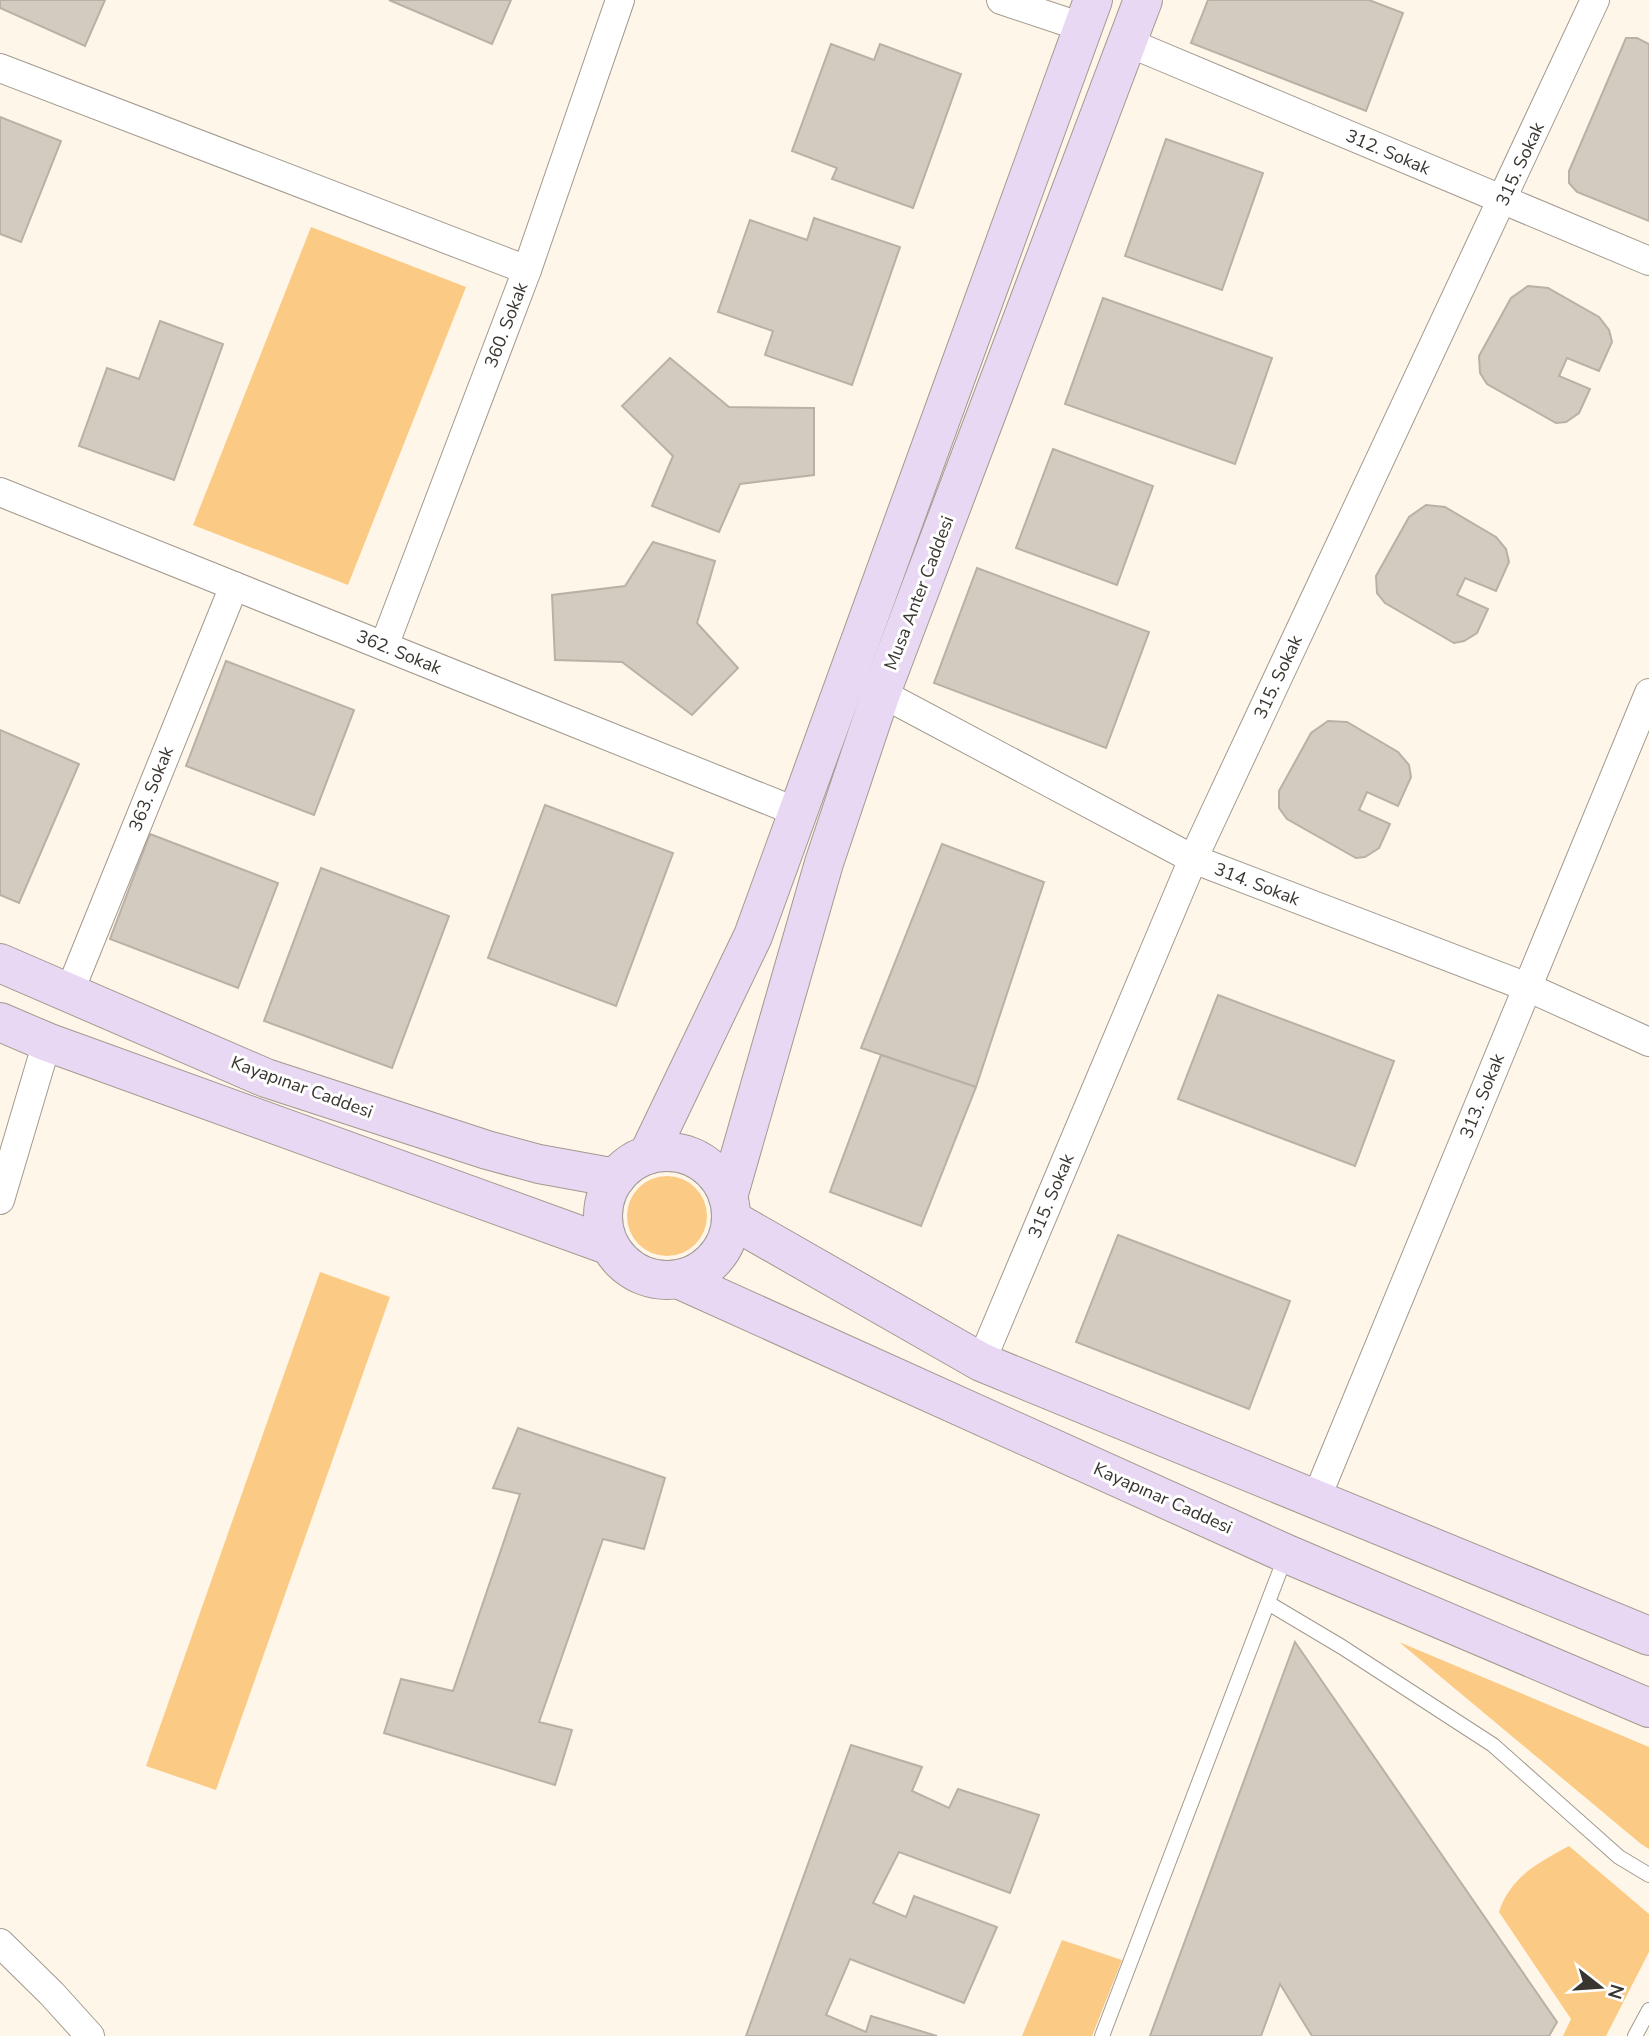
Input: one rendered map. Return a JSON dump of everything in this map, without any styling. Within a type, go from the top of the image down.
[{"type":"main road","name":"Musa Anter Caddesi","points":[[730,1208],[824,863],[881,693],[1143,0]]},
{"type":"main road","points":[[648,1155],[753,936],[1087,13]]},
{"type":"main road","name":"Kayapınar Caddesi","points":[[0,963],[266,1078],[487,1150],[539,1164],[616,1178]]},
{"type":"main road","points":[[0,1022],[47,1042],[610,1246]]},
{"type":"main road","points":[[668,1152],[688,1155],[706,1165],[720,1179],[730,1208],[727,1240],[716,1258],[699,1272],[680,1280],[659,1281],[639,1275],[622,1263],[610,1246],[604,1229],[603,1212],[607,1194],[616,1178],[630,1163],[648,1155],[668,1152]]},
{"type":"main road","points":[[730,1208],[981,1362],[1649,1636]]},
{"type":"main road","name":"Kayapınar Caddesi","points":[[680,1280],[1287,1554],[1649,1708]]},
{"type":"street","name":"360. Sokak","points":[[384,646],[527,270],[620,0]]},
{"type":"street","points":[[1001,0],[1087,13]]},
{"type":"street","name":"315. Sokak","points":[[981,1362],[1193,859],[1595,0]]},
{"type":"street","name":"312. Sokak","points":[[1127,42],[1649,261]]},
{"type":"street","points":[[0,68],[527,270]]},
{"type":"street","name":"362. Sokak","points":[[0,492],[797,812]]},
{"type":"street","name":"363. Sokak","points":[[69,993],[234,586]]},
{"type":"street","name":"314. Sokak","points":[[881,693],[1193,859],[1527,987],[1649,1042]]},
{"type":"street","name":"313. Sokak","points":[[1316,1499],[1649,693]]},
{"type":"street","points":[[0,1200],[47,1042]]},
{"type":"street","points":[[0,1943],[90,2036]]},
{"type":"lane","points":[[1102,2036],[1287,1554]]},
{"type":"lane","points":[[1268,1603],[1342,1647],[1493,1745],[1619,1857],[1649,1875]]},
{"type":"lane","points":[[1635,2036],[1649,2010]]},
{"type":"shaded area","points":[[311,227],[466,287],[348,585],[193,525]]},
{"type":"shaded area","points":[[667,1176],[689,1183],[695,1188],[706,1208],[707,1216],[700,1238],[695,1244],[675,1255],[667,1256],[645,1249],[639,1244],[628,1224],[627,1216],[634,1194],[639,1188],[659,1177]]},
{"type":"shaded area","points":[[320,1272],[390,1297],[216,1790],[146,1766]]},
{"type":"shaded area","points":[[1399,1642],[1649,1747],[1649,1849],[1641,1844]]},
{"type":"shaded area","points":[[1569,1846],[1649,1914],[1649,1952],[1606,2036],[1563,2036],[1571,2019],[1499,1912],[1510,1889],[1526,1872]]},
{"type":"shaded area","points":[[1062,1940],[1122,1960],[1092,2036],[1022,2036]]},
{"type":"building","points":[[0,0],[105,0],[85,46],[0,8]]},
{"type":"building","points":[[389,0],[511,0],[492,44]]},
{"type":"building","points":[[1208,0],[1369,0],[1403,13],[1366,111],[1191,43]]},
{"type":"building","points":[[1626,38],[1637,38],[1649,44],[1649,221],[1577,192],[1569,183],[1569,171]]},
{"type":"building","points":[[831,44],[874,60],[880,44],[961,74],[913,208],[832,179],[837,168],[792,151]]},
{"type":"building","points":[[0,117],[61,141],[21,242],[0,234]]},
{"type":"building","points":[[1166,139],[1263,173],[1222,290],[1125,256]]},
{"type":"building","points":[[814,218],[900,247],[852,385],[765,355],[773,331],[718,312],[750,220],[807,240]]},
{"type":"building","points":[[1528,286],[1548,288],[1599,317],[1609,330],[1612,342],[1599,371],[1567,358],[1559,376],[1590,389],[1579,413],[1566,422],[1556,423],[1487,384],[1480,373],[1479,356],[1511,298]]},
{"type":"building","points":[[1103,298],[1272,358],[1235,464],[1065,404]]},
{"type":"building","points":[[160,321],[223,344],[174,480],[79,446],[107,368],[139,379]]},
{"type":"building","points":[[670,358],[729,407],[814,408],[814,475],[740,484],[719,532],[652,506],[673,456],[622,406]]},
{"type":"building","points":[[1053,449],[1153,486],[1117,585],[1016,548]]},
{"type":"building","points":[[1426,505],[1445,507],[1496,537],[1506,549],[1509,562],[1496,591],[1465,578],[1457,595],[1488,609],[1477,633],[1464,641],[1454,643],[1385,603],[1377,593],[1376,576],[1409,517]]},
{"type":"building","points":[[653,542],[715,561],[697,623],[738,668],[692,715],[622,662],[555,660],[552,595],[625,586]]},
{"type":"building","points":[[977,568],[1149,632],[1106,748],[934,683]]},
{"type":"building","points":[[226,661],[354,710],[314,815],[186,766]]},
{"type":"building","points":[[1328,721],[1347,722],[1398,752],[1409,765],[1411,777],[1398,806],[1367,792],[1359,810],[1390,824],[1379,848],[1365,857],[1356,858],[1287,819],[1279,808],[1279,791],[1311,733]]},
{"type":"building","points":[[0,730],[79,764],[19,903],[0,895]]},
{"type":"building","points":[[545,805],[673,853],[616,1006],[488,958]]},
{"type":"building","points":[[150,834],[278,883],[238,988],[110,939]]},
{"type":"building","points":[[942,844],[1044,882],[976,1087],[861,1048]]},
{"type":"building","points":[[321,868],[449,916],[392,1068],[264,1021]]},
{"type":"building","points":[[1218,995],[1394,1061],[1355,1166],[1178,1099]]},
{"type":"building","points":[[881,1055],[976,1087],[921,1226],[830,1192]]},
{"type":"building","points":[[1118,1235],[1290,1301],[1249,1409],[1076,1342]]},
{"type":"building","points":[[518,1428],[665,1478],[644,1549],[603,1539],[539,1722],[572,1730],[555,1785],[384,1733],[401,1679],[453,1691],[520,1494],[493,1488]]},
{"type":"building","points":[[1295,1642],[1557,2022],[1549,2036],[1312,2036],[1280,1984],[1261,2036],[1150,2036]]},
{"type":"building","points":[[851,1745],[922,1767],[912,1791],[949,1808],[958,1789],[1039,1815],[1010,1893],[899,1852],[873,1903],[906,1917],[914,1896],[997,1927],[964,2003],[850,1959],[826,2015],[866,2032],[871,2016],[937,2036],[746,2036]]}]
